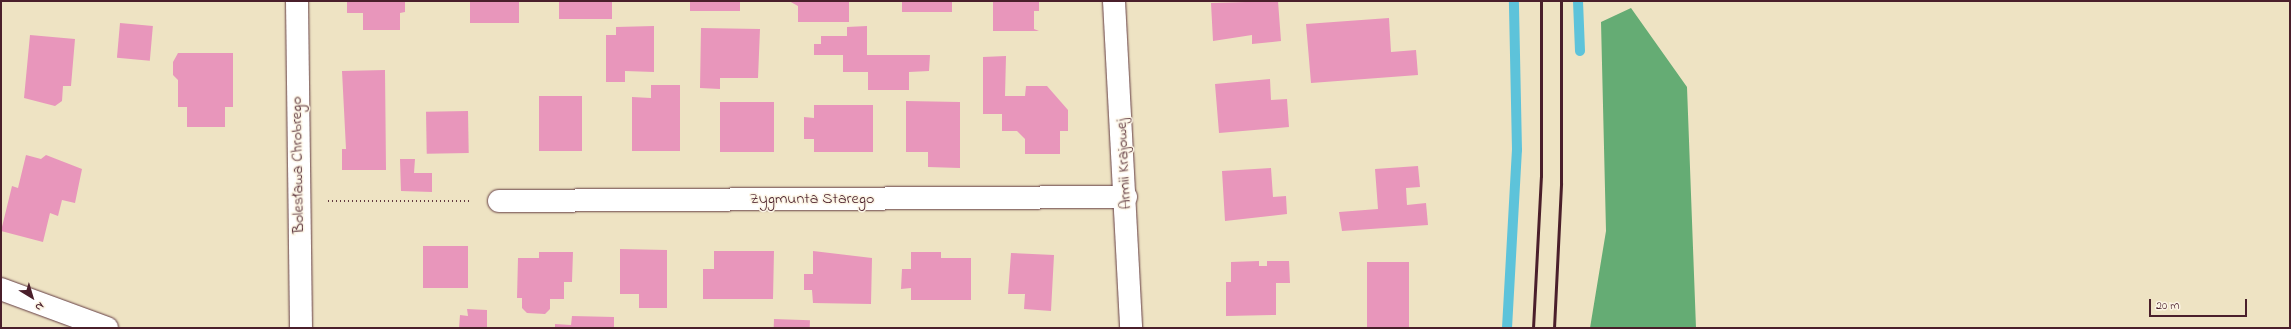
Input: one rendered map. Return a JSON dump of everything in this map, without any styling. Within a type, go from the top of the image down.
[{"type":"street","name":"Bolesława Chrobrego","points":[[297,1],[298,201],[301,328]]},
{"type":"street","name":"Armii Krajowej","points":[[1114,1],[1126,196],[1131,328]]},
{"type":"street","name":"Zygmunta Starego","points":[[499,201],[1126,196]]},
{"type":"street","points":[[1,289],[107,328]]},
{"type":"path","points":[[298,201],[499,201]]},
{"type":"green space","points":[[1631,8],[1687,87],[1696,328],[1590,328],[1606,231],[1601,22]]},
{"type":"building","points":[[347,1],[405,1],[405,12],[400,13],[400,30],[363,30],[363,13],[347,13]]},
{"type":"building","points":[[470,1],[519,1],[519,23],[470,23]]},
{"type":"building","points":[[559,1],[612,1],[612,19],[559,19]]},
{"type":"building","points":[[690,1],[740,1],[740,11],[690,11]]},
{"type":"building","points":[[789,1],[849,1],[849,22],[798,22],[798,6]]},
{"type":"building","points":[[902,1],[952,1],[952,12],[902,12]]},
{"type":"building","points":[[993,1],[1039,1],[1039,11],[1034,11],[1034,29],[1039,31],[993,31]]},
{"type":"building","points":[[1278,1],[1281,41],[1252,44],[1252,35],[1213,41],[1211,3]]},
{"type":"building","points":[[1389,18],[1391,52],[1416,50],[1418,75],[1311,83],[1306,24]]},
{"type":"building","points":[[120,23],[153,26],[150,61],[117,58]]},
{"type":"building","points":[[654,26],[654,72],[625,71],[625,82],[606,82],[606,35],[616,35],[616,27]]},
{"type":"building","points":[[867,26],[867,55],[930,55],[929,71],[909,72],[909,90],[868,90],[868,72],[843,72],[843,55],[814,55],[814,44],[821,44],[821,36],[847,36],[847,27]]},
{"type":"building","points":[[701,28],[760,29],[758,78],[720,78],[720,89],[700,88]]},
{"type":"building","points":[[30,35],[75,39],[71,86],[63,86],[62,101],[55,106],[24,98]]},
{"type":"building","points":[[178,53],[233,53],[233,107],[225,107],[225,127],[187,127],[187,107],[178,107],[178,80],[173,75],[173,62]]},
{"type":"building","points":[[1006,56],[1005,96],[1025,96],[1026,86],[1047,86],[1068,110],[1068,131],[1060,131],[1060,154],[1025,154],[1025,139],[1017,131],[1002,131],[1002,114],[983,114],[983,57]]},
{"type":"building","points":[[385,70],[386,170],[342,170],[342,149],[346,149],[342,71]]},
{"type":"building","points":[[1270,79],[1271,100],[1287,99],[1289,127],[1219,133],[1215,84]]},
{"type":"building","points":[[651,85],[680,85],[680,151],[632,151],[632,97],[651,98]]},
{"type":"building","points":[[539,96],[582,96],[582,151],[539,151]]},
{"type":"building","points":[[906,101],[960,102],[960,168],[928,167],[928,152],[906,152]]},
{"type":"building","points":[[720,102],[774,102],[774,152],[720,152]]},
{"type":"building","points":[[814,105],[873,105],[873,152],[814,152],[814,139],[804,139],[804,117],[814,118]]},
{"type":"building","points":[[468,111],[469,153],[427,154],[426,112]]},
{"type":"building","points":[[26,155],[41,159],[46,155],[82,169],[75,203],[62,200],[58,216],[50,213],[43,242],[1,231],[12,186],[18,188]]},
{"type":"building","points":[[400,159],[415,159],[414,173],[432,173],[432,192],[401,191]]},
{"type":"building","points":[[1418,166],[1420,187],[1406,188],[1407,205],[1426,203],[1428,225],[1342,231],[1339,212],[1378,209],[1375,169]]},
{"type":"building","points":[[1271,168],[1273,197],[1286,196],[1287,214],[1225,221],[1222,171]]},
{"type":"building","points":[[423,246],[468,246],[468,288],[423,288]]},
{"type":"building","points":[[620,249],[667,250],[667,308],[639,308],[639,294],[620,294]]},
{"type":"building","points":[[714,251],[774,251],[773,299],[703,299],[703,269],[714,269]]},
{"type":"building","points":[[813,251],[872,258],[871,304],[813,303],[812,290],[804,290],[804,274],[813,274]]},
{"type":"building","points":[[539,252],[573,252],[572,282],[564,282],[564,299],[550,299],[550,309],[545,314],[527,313],[522,308],[522,298],[517,298],[518,258],[539,258]]},
{"type":"building","points":[[911,252],[941,252],[941,258],[971,258],[971,300],[911,300],[911,288],[901,289],[902,269],[911,269]]},
{"type":"building","points":[[1011,253],[1054,255],[1051,311],[1024,309],[1025,294],[1008,294]]},
{"type":"building","points":[[1259,261],[1259,266],[1267,266],[1267,261],[1289,261],[1290,283],[1276,283],[1276,315],[1226,316],[1226,282],[1231,282],[1231,262]]},
{"type":"building","points":[[1367,262],[1409,262],[1409,328],[1367,328]]},
{"type":"building","points":[[467,309],[487,310],[487,328],[459,328],[460,315],[468,316]]},
{"type":"building","points":[[572,316],[614,317],[614,328],[555,328],[555,324],[571,325]]},
{"type":"building","points":[[774,319],[810,320],[810,328],[774,328]]},
{"type":"waterway","points":[[1507,328],[1517,150],[1514,1]]},
{"type":"waterway","points":[[1578,1],[1580,51]]},
{"type":"railway","points":[[1533,328],[1541,176],[1541,1]]},
{"type":"railway","points":[[1554,328],[1561,183],[1561,1]]}]
